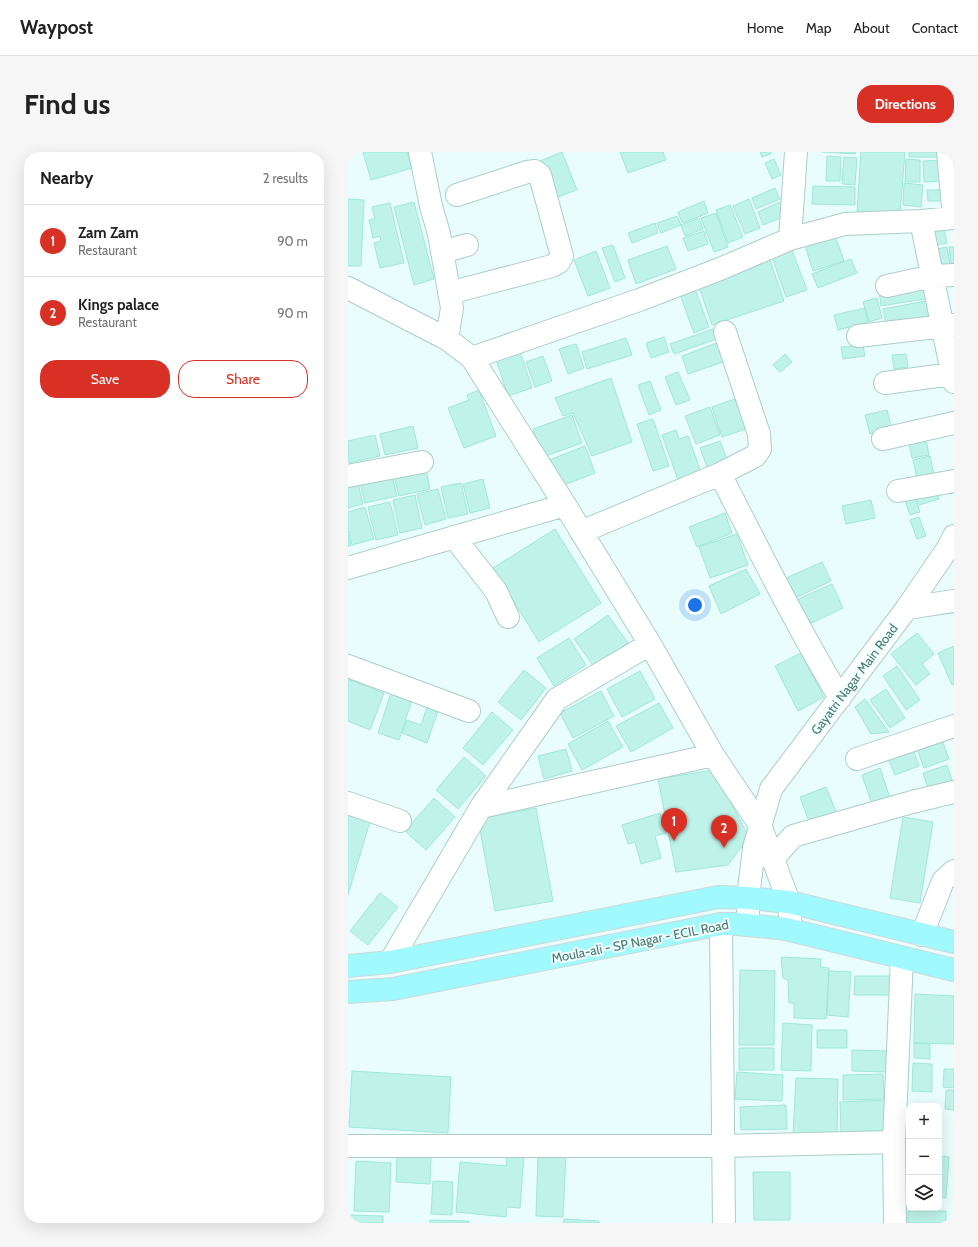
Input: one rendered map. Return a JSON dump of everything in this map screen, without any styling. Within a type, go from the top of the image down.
[{"type":"main road","name":"Moula-ali - SP Nagar - ECIL Road","points":[[348,966],[390,962],[718,897],[789,902],[954,942]]},
{"type":"main road","name":"Moula-ali - SP Nagar - ECIL Road","points":[[348,992],[393,989],[721,924],[737,924],[791,930],[954,970]]},
{"type":"street","points":[[420,152],[442,252],[452,308],[447,339]]},
{"type":"street","points":[[790,239],[796,152]]},
{"type":"street","points":[[472,358],[639,300],[720,269],[790,239],[845,224],[954,218],[948,152]]},
{"type":"street","points":[[449,293],[552,266],[559,262],[562,256],[540,175],[535,171],[527,172],[457,195]]},
{"type":"street","points":[[885,383],[953,378],[948,325],[933,276],[921,221]]},
{"type":"street","points":[[442,252],[467,245]]},
{"type":"street","points":[[887,286],[933,276],[954,275]]},
{"type":"street","points":[[348,288],[447,339],[472,358],[565,505],[650,644],[713,755],[760,825],[789,902],[791,930]]},
{"type":"street","points":[[858,336],[948,325]]},
{"type":"street","points":[[581,532],[720,474],[755,456],[760,449],[759,434],[725,332]]},
{"type":"street","points":[[883,439],[954,423]]},
{"type":"street","points":[[348,476],[422,462]]},
{"type":"street","points":[[720,474],[813,653],[840,698]]},
{"type":"street","points":[[898,491],[954,482]]},
{"type":"street","points":[[348,568],[565,505]]},
{"type":"street","name":"Gayatri Nagar Main Road","points":[[748,925],[748,898],[754,848],[771,789],[907,608],[948,548],[954,536]]},
{"type":"street","points":[[454,537],[496,591],[508,618]]},
{"type":"street","points":[[907,608],[954,601]]},
{"type":"street","points":[[390,962],[482,807],[557,699],[650,644]]},
{"type":"street","points":[[348,666],[469,711]]},
{"type":"street","points":[[857,759],[954,726]]},
{"type":"street","points":[[482,807],[713,755]]},
{"type":"street","points":[[772,860],[793,836],[912,802],[954,792]]},
{"type":"street","points":[[348,803],[400,821]]},
{"type":"street","points":[[922,935],[943,881],[954,871]]},
{"type":"street","points":[[721,924],[724,1223]]},
{"type":"street","points":[[895,1223],[894,1142],[902,958]]},
{"type":"street","points":[[348,1146],[724,1146],[894,1142]]},
{"type":"building","points":[[363,152],[407,152],[412,168],[371,180]]},
{"type":"building","points":[[562,152],[577,190],[555,198],[540,161]]},
{"type":"building","points":[[620,152],[663,152],[666,160],[628,173]]},
{"type":"building","points":[[760,152],[771,152],[771,154],[762,157]]},
{"type":"building","points":[[822,152],[856,152],[855,154]]},
{"type":"building","points":[[861,152],[905,152],[900,214],[857,211]]},
{"type":"building","points":[[909,152],[943,152],[943,157],[909,157]]},
{"type":"building","points":[[827,156],[841,157],[840,181],[826,181]]},
{"type":"building","points":[[844,157],[857,158],[855,185],[842,184]]},
{"type":"building","points":[[774,159],[781,175],[772,179],[765,163]]},
{"type":"building","points":[[906,159],[920,160],[920,182],[905,182]]},
{"type":"building","points":[[945,160],[946,181],[924,182],[923,161]]},
{"type":"building","points":[[904,183],[923,185],[921,207],[903,205]]},
{"type":"building","points":[[813,186],[855,187],[855,205],[812,204]]},
{"type":"building","points":[[775,188],[780,199],[756,209],[752,198]]},
{"type":"building","points":[[927,190],[941,190],[940,201],[928,201]]},
{"type":"building","points":[[348,199],[364,200],[361,266],[348,266]]},
{"type":"building","points":[[749,199],[760,228],[745,234],[733,206]]},
{"type":"building","points":[[704,201],[708,213],[682,223],[678,212]]},
{"type":"building","points":[[782,201],[788,215],[763,225],[758,212]]},
{"type":"building","points":[[414,202],[434,279],[414,285],[394,207]]},
{"type":"building","points":[[390,203],[404,263],[380,268],[374,243],[381,241],[380,236],[373,238],[369,220],[375,219],[372,207]]},
{"type":"building","points":[[730,205],[743,237],[728,243],[716,210]]},
{"type":"building","points":[[716,213],[728,247],[714,252],[701,218]]},
{"type":"building","points":[[677,216],[681,225],[661,233],[657,223]]},
{"type":"building","points":[[699,218],[703,229],[685,236],[681,225]]},
{"type":"building","points":[[655,223],[658,233],[632,243],[628,233]]},
{"type":"building","points":[[944,229],[947,243],[930,246],[928,232]]},
{"type":"building","points":[[704,231],[708,244],[688,251],[683,238]]},
{"type":"building","points":[[835,235],[844,261],[813,271],[805,245]]},
{"type":"building","points":[[613,245],[625,278],[615,282],[602,248]]},
{"type":"building","points":[[667,246],[676,269],[636,284],[628,260]]},
{"type":"building","points":[[947,247],[950,264],[935,267],[931,250]]},
{"type":"building","points":[[949,247],[954,247],[954,263],[951,263]]},
{"type":"building","points":[[792,250],[807,290],[786,297],[772,257]]},
{"type":"building","points":[[596,251],[610,288],[588,296],[574,260]]},
{"type":"building","points":[[851,259],[857,273],[818,288],[812,274]]},
{"type":"building","points":[[770,260],[784,301],[712,325],[698,284]]},
{"type":"building","points":[[927,281],[930,298],[881,306],[879,290]]},
{"type":"building","points":[[694,286],[709,327],[694,333],[679,292]]},
{"type":"building","points":[[877,298],[882,318],[869,322],[863,302]]},
{"type":"building","points":[[931,300],[933,315],[886,324],[883,309]]},
{"type":"building","points":[[865,308],[868,322],[838,330],[834,315]]},
{"type":"building","points":[[713,329],[717,339],[674,354],[670,344]]},
{"type":"building","points":[[664,337],[669,352],[651,358],[646,343]]},
{"type":"building","points":[[626,338],[632,355],[587,369],[582,352]]},
{"type":"building","points":[[719,342],[726,361],[688,374],[682,356]]},
{"type":"building","points":[[576,344],[584,368],[568,374],[559,349]]},
{"type":"building","points":[[863,345],[865,356],[843,359],[841,347]]},
{"type":"building","points":[[519,348],[532,388],[508,396],[495,356]]},
{"type":"building","points":[[785,354],[792,362],[780,372],[773,365]]},
{"type":"building","points":[[906,354],[908,367],[894,369],[892,355]]},
{"type":"building","points":[[543,356],[552,381],[535,387],[526,362]]},
{"type":"building","points":[[678,372],[690,400],[676,405],[665,377]]},
{"type":"building","points":[[611,378],[632,442],[592,456],[573,413],[563,416],[555,398]]},
{"type":"building","points":[[650,381],[661,410],[649,415],[638,385]]},
{"type":"building","points":[[479,390],[496,436],[464,448],[448,408],[469,400],[467,395]]},
{"type":"building","points":[[735,399],[746,429],[722,437],[712,407]]},
{"type":"building","points":[[710,407],[720,435],[696,444],[685,416]]},
{"type":"building","points":[[887,410],[892,429],[870,434],[865,415]]},
{"type":"building","points":[[572,415],[582,443],[543,457],[533,429]]},
{"type":"building","points":[[653,419],[669,466],[653,471],[637,424]]},
{"type":"building","points":[[413,426],[418,448],[385,455],[380,434]]},
{"type":"building","points":[[676,430],[679,439],[688,436],[701,472],[678,480],[662,435]]},
{"type":"building","points":[[925,434],[929,455],[912,458],[908,438]]},
{"type":"building","points":[[375,435],[380,456],[349,463],[348,441]]},
{"type":"building","points":[[720,441],[727,459],[707,467],[700,448]]},
{"type":"building","points":[[585,446],[595,473],[559,487],[549,460]]},
{"type":"building","points":[[930,456],[934,475],[917,478],[913,460]]},
{"type":"building","points":[[426,469],[430,489],[399,496],[394,476]]},
{"type":"building","points":[[392,475],[397,496],[365,503],[360,482]]},
{"type":"building","points":[[483,479],[490,508],[470,513],[463,484]]},
{"type":"building","points":[[358,483],[363,504],[348,508],[348,485]]},
{"type":"building","points":[[461,483],[468,514],[448,518],[441,487]]},
{"type":"building","points":[[936,488],[939,499],[919,505],[916,493]]},
{"type":"building","points":[[438,489],[446,519],[425,525],[417,494]]},
{"type":"building","points":[[914,494],[920,512],[910,515],[904,498]]},
{"type":"building","points":[[415,495],[422,528],[400,533],[393,500]]},
{"type":"building","points":[[871,500],[875,518],[846,524],[842,506]]},
{"type":"building","points":[[390,502],[398,535],[376,540],[368,507]]},
{"type":"building","points":[[365,507],[374,539],[352,545],[348,530],[348,512]]},
{"type":"building","points":[[725,513],[732,533],[697,547],[689,527]]},
{"type":"building","points":[[919,517],[926,536],[917,539],[910,520]]},
{"type":"building","points":[[555,529],[601,603],[539,642],[493,568]]},
{"type":"building","points":[[737,534],[748,565],[710,578],[699,547]]},
{"type":"building","points":[[348,535],[351,546],[348,546]]},
{"type":"building","points":[[822,562],[831,581],[793,599],[784,579]]},
{"type":"building","points":[[746,569],[760,594],[721,614],[709,586]]},
{"type":"building","points":[[832,584],[843,608],[805,626],[794,601]]},
{"type":"building","points":[[608,615],[628,643],[594,667],[574,639]]},
{"type":"building","points":[[917,633],[934,654],[922,664],[930,674],[916,685],[891,654]]},
{"type":"building","points":[[569,638],[586,665],[554,686],[537,658]]},
{"type":"building","points":[[954,646],[954,684],[952,685],[938,653]]},
{"type":"building","points":[[801,653],[824,697],[798,711],[775,666]]},
{"type":"building","points":[[897,666],[920,700],[906,710],[883,676]]},
{"type":"building","points":[[524,670],[546,688],[521,720],[498,702]]},
{"type":"building","points":[[640,671],[655,699],[622,717],[607,689]]},
{"type":"building","points":[[348,679],[384,693],[370,730],[348,721]]},
{"type":"building","points":[[886,689],[905,718],[890,728],[870,700]]},
{"type":"building","points":[[392,690],[413,697],[399,740],[378,733]]},
{"type":"building","points":[[601,691],[614,716],[573,738],[560,713]]},
{"type":"building","points":[[865,699],[889,732],[871,734],[855,707]]},
{"type":"building","points":[[429,701],[440,705],[427,743],[402,733],[407,720],[421,725]]},
{"type":"building","points":[[659,703],[673,728],[631,752],[616,726]]},
{"type":"building","points":[[492,712],[513,730],[483,765],[463,748]]},
{"type":"building","points":[[608,721],[623,747],[582,770],[568,744]]},
{"type":"building","points":[[942,740],[949,759],[924,768],[917,749]]},
{"type":"building","points":[[566,749],[572,771],[544,779],[538,756]]},
{"type":"building","points":[[913,749],[919,766],[895,775],[888,758]]},
{"type":"building","points":[[464,757],[486,776],[458,809],[436,790]]},
{"type":"building","points":[[947,765],[954,787],[930,795],[923,773]]},
{"type":"building","points":[[880,768],[891,801],[873,807],[862,775]]},
{"type":"building","points":[[713,770],[749,837],[728,865],[676,872],[658,779]]},
{"type":"building","points":[[826,787],[837,814],[810,824],[800,797]]},
{"type":"building","points":[[434,798],[455,817],[426,850],[405,831]]},
{"type":"building","points":[[536,808],[553,901],[495,911],[478,819]]},
{"type":"building","points":[[348,811],[371,818],[348,895]]},
{"type":"building","points":[[660,813],[666,833],[655,836],[661,858],[641,864],[635,842],[628,844],[622,825]]},
{"type":"building","points":[[903,817],[933,822],[920,903],[890,898]]},
{"type":"building","points":[[380,893],[398,907],[368,945],[350,931]]},
{"type":"building","points":[[781,957],[821,959],[820,967],[829,968],[826,1019],[794,1018],[794,1003],[789,1003],[788,980],[783,978]]},
{"type":"building","points":[[740,970],[775,971],[774,1045],[739,1045]]},
{"type":"building","points":[[829,971],[851,972],[848,1017],[827,1015]]},
{"type":"building","points":[[855,976],[891,976],[891,995],[854,995]]},
{"type":"building","points":[[915,994],[954,996],[954,1044],[914,1043]]},
{"type":"building","points":[[783,1023],[812,1025],[811,1071],[781,1070]]},
{"type":"building","points":[[817,1030],[847,1030],[847,1048],[817,1048]]},
{"type":"building","points":[[914,1043],[930,1044],[930,1059],[914,1058]]},
{"type":"building","points":[[739,1048],[774,1048],[774,1070],[739,1070]]},
{"type":"building","points":[[852,1050],[887,1051],[887,1072],[852,1071]]},
{"type":"building","points":[[913,1063],[932,1064],[932,1092],[912,1091]]},
{"type":"building","points":[[944,1069],[954,1069],[954,1088],[943,1087]]},
{"type":"building","points":[[352,1071],[451,1077],[448,1133],[349,1127]]},
{"type":"building","points":[[737,1072],[783,1075],[782,1101],[735,1099]]},
{"type":"building","points":[[883,1074],[884,1099],[843,1100],[843,1075]]},
{"type":"building","points":[[796,1078],[838,1079],[837,1135],[793,1134]]},
{"type":"building","points":[[946,1090],[954,1090],[954,1110],[945,1109]]},
{"type":"building","points":[[886,1100],[887,1130],[841,1132],[840,1102]]},
{"type":"building","points":[[786,1105],[787,1129],[741,1130],[740,1107]]},
{"type":"building","points":[[507,1153],[524,1155],[520,1208],[507,1207],[506,1217],[456,1212],[460,1162],[506,1166]]},
{"type":"building","points":[[538,1153],[566,1155],[563,1217],[536,1216]]},
{"type":"building","points":[[397,1156],[431,1157],[430,1184],[396,1182]]},
{"type":"building","points":[[942,1156],[949,1157],[946,1198],[942,1197]]},
{"type":"building","points":[[356,1161],[391,1163],[389,1212],[354,1211]]},
{"type":"building","points":[[753,1172],[790,1172],[790,1220],[754,1220]]},
{"type":"building","points":[[433,1181],[453,1182],[452,1215],[431,1214]]},
{"type":"building","points":[[908,1211],[946,1211],[946,1223],[908,1223]]},
{"type":"building","points":[[348,1215],[383,1216],[383,1223],[348,1223]]},
{"type":"building","points":[[564,1219],[599,1221],[599,1223],[563,1223]]},
{"type":"building","points":[[430,1220],[469,1221],[469,1223],[430,1223]]},
{"type":"place","name":"Zam Zam","points":[[674,841]]},
{"type":"place","name":"Kings palace","points":[[724,848]]}]
